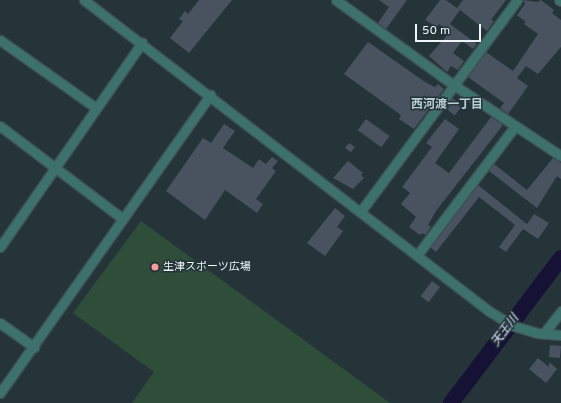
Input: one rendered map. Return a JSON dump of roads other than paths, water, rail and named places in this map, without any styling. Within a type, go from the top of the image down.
[{"type":"street","points":[[84,0],[418,254],[489,311],[511,325],[541,333],[561,335]]},
{"type":"street","points":[[336,0],[454,85],[561,156]]},
{"type":"street","points":[[362,211],[517,0]]},
{"type":"street","points":[[0,40],[96,108]]},
{"type":"street","points":[[0,247],[142,43]]},
{"type":"street","points":[[0,393],[34,347],[210,95]]},
{"type":"street","points":[[0,126],[123,219]]},
{"type":"street","points":[[418,254],[515,126]]},
{"type":"street","points":[[541,333],[561,311]]},
{"type":"street","points":[[0,323],[34,347]]},
{"type":"waterway","name":"天王川","points":[[451,403],[561,258]]},
{"type":"place","name":"生津スポーツ広場","points":[[155,267]]},
{"type":"district","name":"西河渡一丁目","points":[[447,106]]}]
